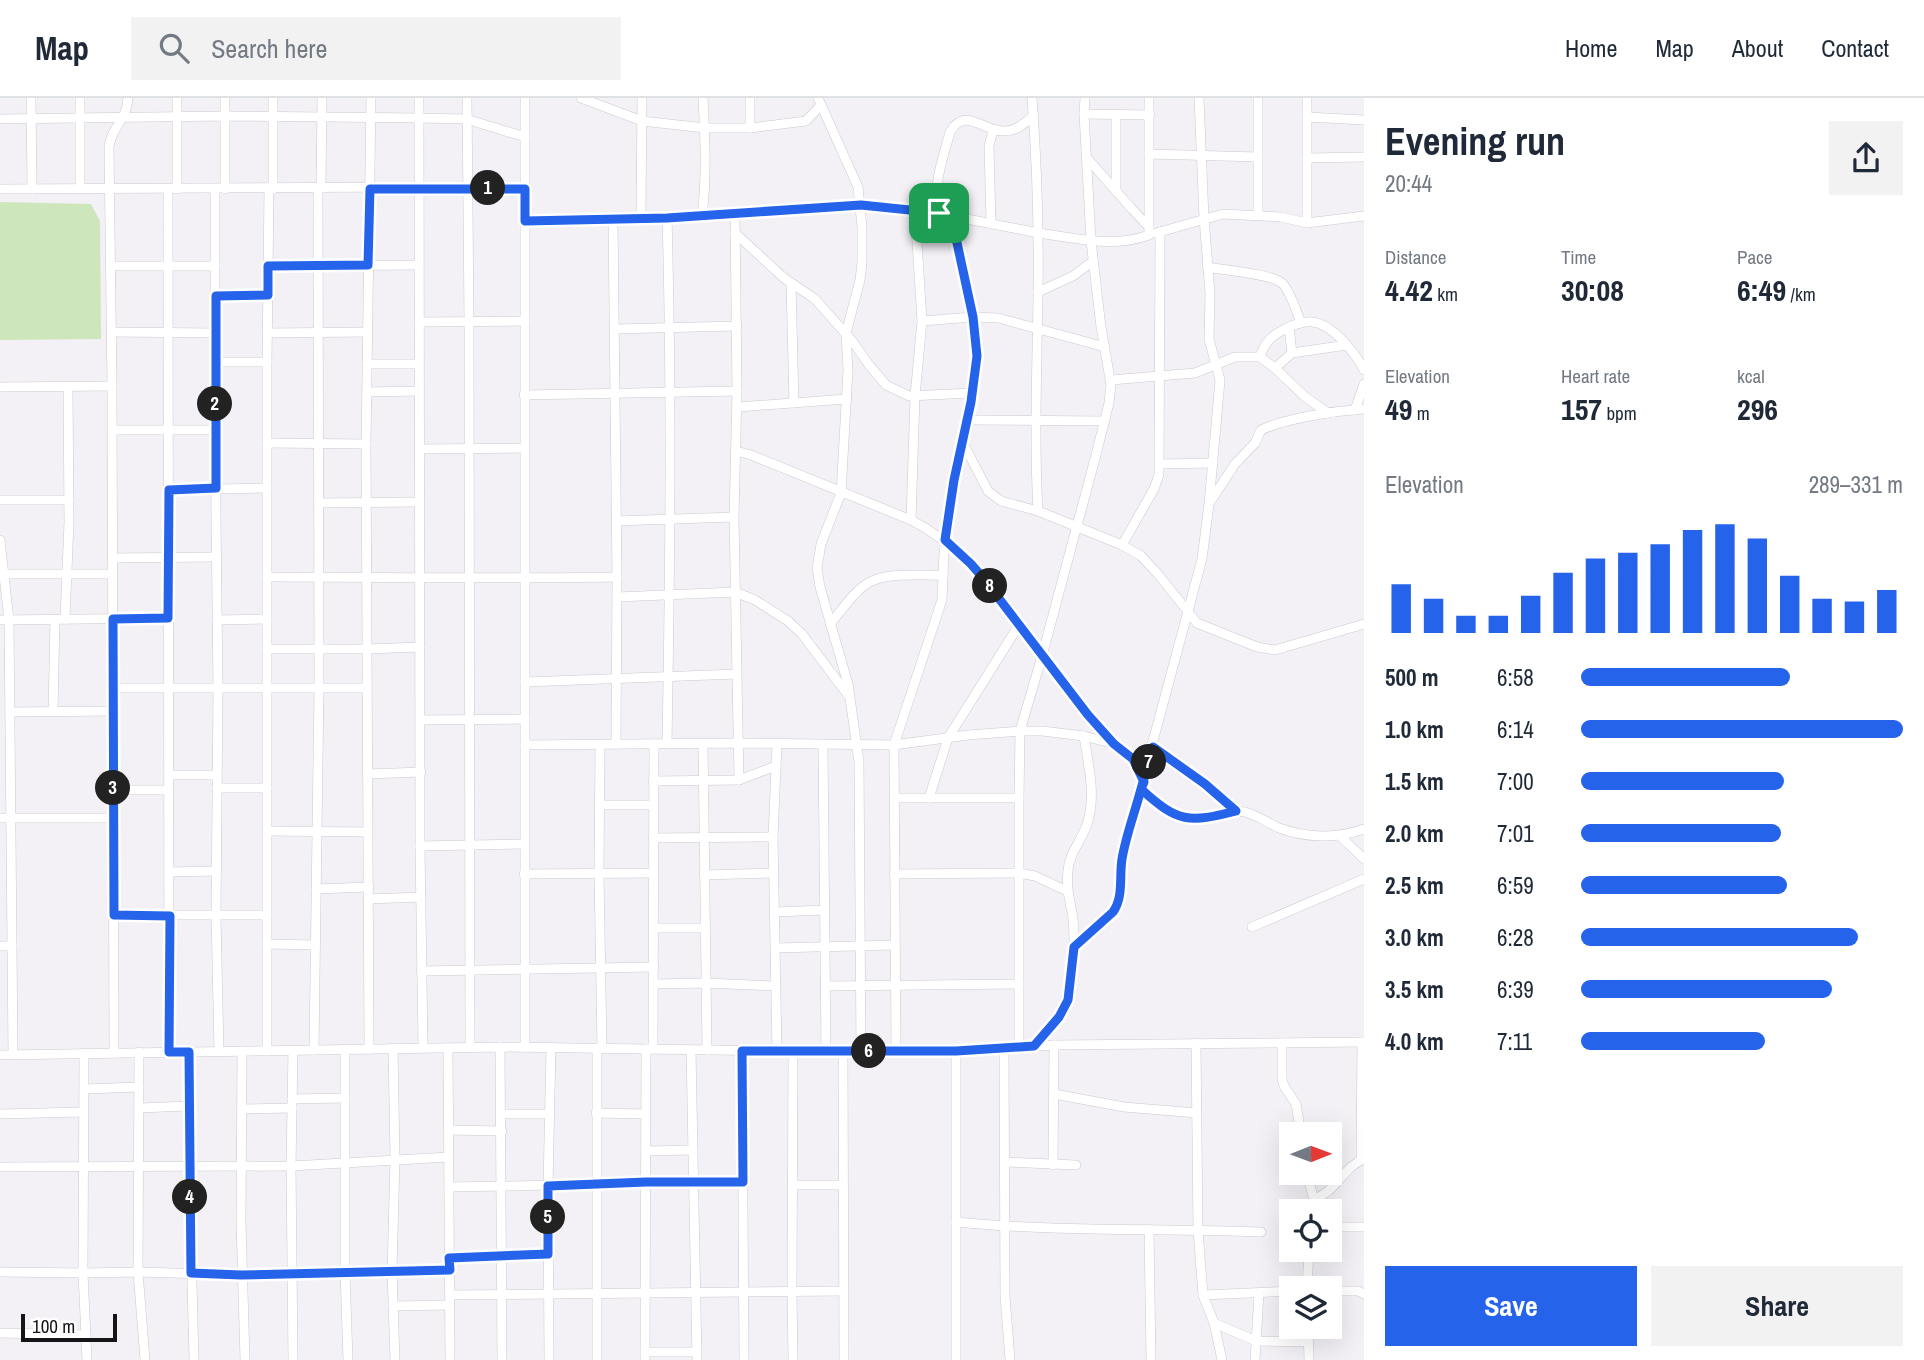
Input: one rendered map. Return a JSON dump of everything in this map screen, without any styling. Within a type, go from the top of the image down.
[{"type":"street","points":[[31,98],[32,189]]},
{"type":"street","points":[[80,98],[80,189]]},
{"type":"street","points":[[114,1053],[113,386],[109,140],[127,113],[128,98]]},
{"type":"street","points":[[169,1052],[168,266],[177,98]]},
{"type":"street","points":[[219,1051],[216,915],[218,689],[215,266],[225,98]]},
{"type":"street","points":[[267,1051],[267,333],[273,98]]},
{"type":"street","points":[[314,1050],[319,688],[317,265],[322,98]]},
{"type":"street","points":[[369,1049],[366,444],[371,98]]},
{"type":"street","points":[[419,98],[420,846],[423,1048]]},
{"type":"street","points":[[467,98],[470,1047]]},
{"type":"street","points":[[525,98],[525,1047]]},
{"type":"street","points":[[581,98],[595,100],[642,121],[705,128],[750,128],[806,121],[819,102]]},
{"type":"street","points":[[641,219],[642,98]]},
{"type":"street","points":[[702,216],[705,192],[703,98]]},
{"type":"street","points":[[750,98],[750,128]]},
{"type":"street","points":[[1032,98],[1038,292],[1035,420],[1038,511]]},
{"type":"street","points":[[1019,1047],[1020,731],[1105,421],[1111,380],[1101,327],[1091,241],[1085,98]]},
{"type":"street","points":[[1149,98],[1149,231]]},
{"type":"street","points":[[1074,947],[1118,906],[1124,849],[1202,559],[1220,386],[1217,364],[1209,340],[1210,293],[1199,98]]},
{"type":"street","points":[[1258,98],[1258,215]]},
{"type":"street","points":[[1307,98],[1307,223]]},
{"type":"street","points":[[819,102],[855,178],[861,205],[862,263],[846,334],[847,398],[842,492],[818,557],[818,577],[850,697],[859,775],[861,1052]]},
{"type":"street","points":[[1084,114],[1150,115]]},
{"type":"street","points":[[1116,114],[1116,191]]},
{"type":"street","points":[[939,213],[936,188],[952,127],[970,120],[978,121],[993,130],[1015,130],[1034,115]]},
{"type":"street","points":[[0,119],[226,116],[418,118],[466,120],[525,137]]},
{"type":"street","points":[[1307,117],[1364,120]]},
{"type":"street","points":[[991,224],[989,153],[993,130]]},
{"type":"street","points":[[1149,154],[1258,157]]},
{"type":"street","points":[[1086,157],[1149,231]]},
{"type":"street","points":[[1307,158],[1364,157]]},
{"type":"street","points":[[0,190],[419,187],[525,189]]},
{"type":"street","points":[[525,221],[667,218],[861,205],[939,213],[1037,233],[1119,242],[1149,231],[1160,232],[1223,215],[1281,217],[1307,223],[1364,216]]},
{"type":"street","points":[[911,520],[915,396],[922,321],[915,210]]},
{"type":"street","points":[[734,214],[737,326],[734,517],[739,780]]},
{"type":"street","points":[[896,1051],[894,745],[942,600],[945,540],[977,356],[973,317],[951,215]]},
{"type":"street","points":[[667,218],[670,327],[667,744]]},
{"type":"street","points":[[613,219],[617,744]]},
{"type":"street","points":[[1122,545],[1158,481],[1160,232]]},
{"type":"street","points":[[735,233],[791,283],[815,299],[886,385],[902,394],[915,396],[972,393]]},
{"type":"street","points":[[1038,292],[1073,276],[1093,261]]},
{"type":"street","points":[[268,266],[419,265]]},
{"type":"street","points":[[112,266],[215,266]]},
{"type":"street","points":[[1207,267],[1271,278],[1282,283],[1301,323]]},
{"type":"street","points":[[791,283],[794,403]]},
{"type":"street","points":[[216,296],[268,295]]},
{"type":"street","points":[[922,321],[998,318],[1105,347]]},
{"type":"street","points":[[419,322],[525,321]]},
{"type":"street","points":[[1261,357],[1269,338],[1289,327],[1313,321],[1327,327],[1347,345],[1364,370]]},
{"type":"street","points":[[615,329],[737,326]]},
{"type":"street","points":[[1289,327],[1292,353]]},
{"type":"street","points":[[112,332],[215,333]]},
{"type":"street","points":[[267,333],[367,332]]},
{"type":"street","points":[[1275,368],[1292,353],[1347,345]]},
{"type":"street","points":[[1111,380],[1195,373],[1235,357],[1261,357],[1298,391],[1328,413]]},
{"type":"street","points":[[215,362],[267,362]]},
{"type":"street","points":[[367,364],[419,364]]},
{"type":"street","points":[[1209,503],[1235,464],[1255,443],[1261,430],[1328,413],[1360,409],[1364,384]]},
{"type":"street","points":[[0,387],[113,386]]},
{"type":"street","points":[[65,619],[69,500],[68,387]]},
{"type":"street","points":[[367,392],[419,391]]},
{"type":"street","points":[[524,395],[737,391]]},
{"type":"street","points":[[737,407],[847,398]]},
{"type":"street","points":[[967,421],[1105,421]]},
{"type":"street","points":[[113,430],[215,429]]},
{"type":"street","points":[[962,441],[993,496],[1000,501],[1038,511],[1122,545],[1141,556],[1188,614],[1203,627],[1257,647],[1275,650],[1364,624]]},
{"type":"street","points":[[267,443],[366,444]]},
{"type":"street","points":[[419,449],[524,448]]},
{"type":"street","points":[[736,452],[751,454],[911,520],[945,540],[978,571],[1088,715],[1114,744],[1133,759],[1142,785],[1157,803],[1181,818],[1207,818],[1236,811],[1251,814],[1293,832],[1306,834],[1352,834],[1364,829]]},
{"type":"street","points":[[1160,464],[1213,463]]},
{"type":"street","points":[[169,490],[267,488]]},
{"type":"street","points":[[0,500],[69,500]]},
{"type":"street","points":[[318,503],[419,502]]},
{"type":"street","points":[[616,521],[734,517]]},
{"type":"street","points":[[0,542],[5,620],[5,690],[10,712],[13,1054]]},
{"type":"street","points":[[113,558],[216,557]]},
{"type":"street","points":[[2,574],[113,574]]},
{"type":"street","points":[[831,624],[872,580],[943,575]]},
{"type":"street","points":[[267,577],[617,577]]},
{"type":"street","points":[[617,597],[735,592],[755,600],[788,621],[802,635],[850,697]]},
{"type":"street","points":[[5,620],[168,618]]},
{"type":"street","points":[[217,620],[267,619]]},
{"type":"street","points":[[53,712],[55,620]]},
{"type":"street","points":[[929,799],[948,738],[1019,625]]},
{"type":"street","points":[[267,649],[420,647]]},
{"type":"street","points":[[525,682],[737,674]]},
{"type":"street","points":[[113,688],[367,688]]},
{"type":"street","points":[[10,712],[113,711]]},
{"type":"street","points":[[421,720],[525,719]]},
{"type":"street","points":[[525,745],[894,745],[1020,731],[1084,736],[1114,744]]},
{"type":"street","points":[[1034,1046],[1059,1017],[1068,1000],[1074,947],[1073,918],[1067,891],[1069,859],[1084,832],[1091,808],[1091,784],[1084,736]]},
{"type":"street","points":[[597,1360],[596,1113],[600,969],[600,744]]},
{"type":"street","points":[[654,744],[654,984],[646,1114],[645,1356],[697,1356],[691,1050]]},
{"type":"street","points":[[703,744],[707,1050]]},
{"type":"street","points":[[777,744],[773,837],[777,1052]]},
{"type":"street","points":[[823,745],[826,1052]]},
{"type":"street","points":[[1153,747],[1205,784],[1236,811]]},
{"type":"street","points":[[653,781],[739,780],[776,766]]},
{"type":"street","points":[[368,774],[421,772]]},
{"type":"street","points":[[169,775],[217,775]]},
{"type":"street","points":[[217,788],[267,788]]},
{"type":"street","points":[[113,790],[169,790]]},
{"type":"street","points":[[894,799],[1018,799]]},
{"type":"street","points":[[600,805],[653,805]]},
{"type":"street","points":[[0,818],[113,818]]},
{"type":"street","points":[[268,831],[368,832]]},
{"type":"street","points":[[1339,835],[1364,859]]},
{"type":"street","points":[[653,838],[773,837]]},
{"type":"street","points":[[420,846],[524,844]]},
{"type":"street","points":[[169,872],[216,871]]},
{"type":"street","points":[[524,874],[653,873]]},
{"type":"street","points":[[704,875],[774,873]]},
{"type":"street","points":[[894,874],[1019,873],[1035,876],[1067,891]]},
{"type":"street","points":[[1252,927],[1364,879]]},
{"type":"street","points":[[316,889],[369,887]]},
{"type":"street","points":[[369,899],[421,897]]},
{"type":"street","points":[[775,912],[825,910]]},
{"type":"street","points":[[114,915],[267,915]]},
{"type":"street","points":[[653,928],[705,928]]},
{"type":"street","points":[[267,944],[315,945]]},
{"type":"street","points":[[775,948],[895,945]]},
{"type":"street","points":[[0,946],[12,946]]},
{"type":"street","points":[[421,971],[654,967]]},
{"type":"street","points":[[654,984],[775,986]]},
{"type":"street","points":[[826,986],[1019,984]]},
{"type":"street","points":[[1282,1042],[1282,1079],[1284,1087],[1296,1104],[1299,1122]]},
{"type":"street","points":[[0,1055],[470,1047],[861,1052],[956,1051],[1054,1045],[1363,1042],[1362,1159],[1349,1168],[1328,1191],[1314,1199],[1310,1185]]},
{"type":"street","points":[[1196,1044],[1198,1230],[1203,1295],[1222,1360]]},
{"type":"street","points":[[1054,1045],[1054,1165]]},
{"type":"street","points":[[500,1047],[502,1360]]},
{"type":"street","points":[[549,1360],[548,1186],[551,1047]]},
{"type":"street","points":[[393,1048],[395,1159],[392,1271],[395,1360]]},
{"type":"street","points":[[448,1048],[450,1360]]},
{"type":"street","points":[[1004,1048],[1005,1296],[1010,1360]]},
{"type":"street","points":[[345,1049],[345,1272],[348,1360]]},
{"type":"street","points":[[293,1050],[293,1360]]},
{"type":"street","points":[[242,1051],[241,1275],[245,1360]]},
{"type":"street","points":[[742,1051],[744,1360]]},
{"type":"street","points":[[956,1051],[956,1360]]},
{"type":"street","points":[[139,1052],[138,1272],[145,1360]]},
{"type":"street","points":[[189,1052],[194,1360]]},
{"type":"street","points":[[793,1052],[793,1360]]},
{"type":"street","points":[[843,1052],[844,1360]]},
{"type":"street","points":[[84,1053],[83,1273],[87,1360]]},
{"type":"street","points":[[85,1089],[139,1087]]},
{"type":"street","points":[[1054,1094],[1124,1107],[1197,1113]]},
{"type":"street","points":[[242,1108],[345,1098]]},
{"type":"street","points":[[139,1108],[189,1106]]},
{"type":"street","points":[[0,1114],[84,1112]]},
{"type":"street","points":[[596,1113],[646,1114]]},
{"type":"street","points":[[502,1114],[549,1114]]},
{"type":"street","points":[[449,1129],[502,1131]]},
{"type":"street","points":[[646,1151],[693,1150]]},
{"type":"street","points":[[0,1167],[291,1166],[449,1157]]},
{"type":"street","points":[[1005,1163],[1076,1165]]},
{"type":"street","points":[[449,1187],[743,1182]]},
{"type":"street","points":[[792,1185],[843,1185]]},
{"type":"street","points":[[956,1222],[1004,1227],[1261,1233]]},
{"type":"street","points":[[1342,1227],[1364,1227]]},
{"type":"street","points":[[1149,1229],[1151,1360]]},
{"type":"street","points":[[449,1258],[548,1254]]},
{"type":"street","points":[[0,1272],[241,1275],[450,1270]]},
{"type":"street","points":[[450,1295],[843,1291]]},
{"type":"street","points":[[1342,1291],[1358,1291],[1364,1294]]},
{"type":"street","points":[[1203,1295],[1279,1292]]},
{"type":"street","points":[[1255,1360],[1259,1293]]},
{"type":"street","points":[[393,1306],[450,1306]]},
{"type":"street","points":[[1213,1323],[1255,1341],[1308,1342],[1309,1360]]},
{"type":"street","points":[[0,1334],[86,1335]]},
{"type":"green space","points":[[0,202],[91,204],[100,221],[101,339],[0,340]]},
{"type":"route","points":[[939,213],[861,205],[667,218],[525,221],[525,189],[370,189],[368,265],[268,266],[268,295],[216,296],[216,488],[169,490],[168,618],[113,619],[114,915],[170,916],[169,1052],[189,1052],[191,1273],[241,1275],[450,1270],[449,1258],[548,1254],[548,1186],[743,1182],[742,1051],[956,1051],[1034,1046],[1059,1017],[1068,1000],[1074,947],[1118,906],[1124,849],[1141,789],[1144,782],[1153,747],[1205,784],[1236,811],[1207,818],[1181,818],[1141,789],[1144,782],[1133,759],[1114,744],[1088,715],[984,579],[945,540],[977,356],[973,317],[951,215],[939,213]]}]
